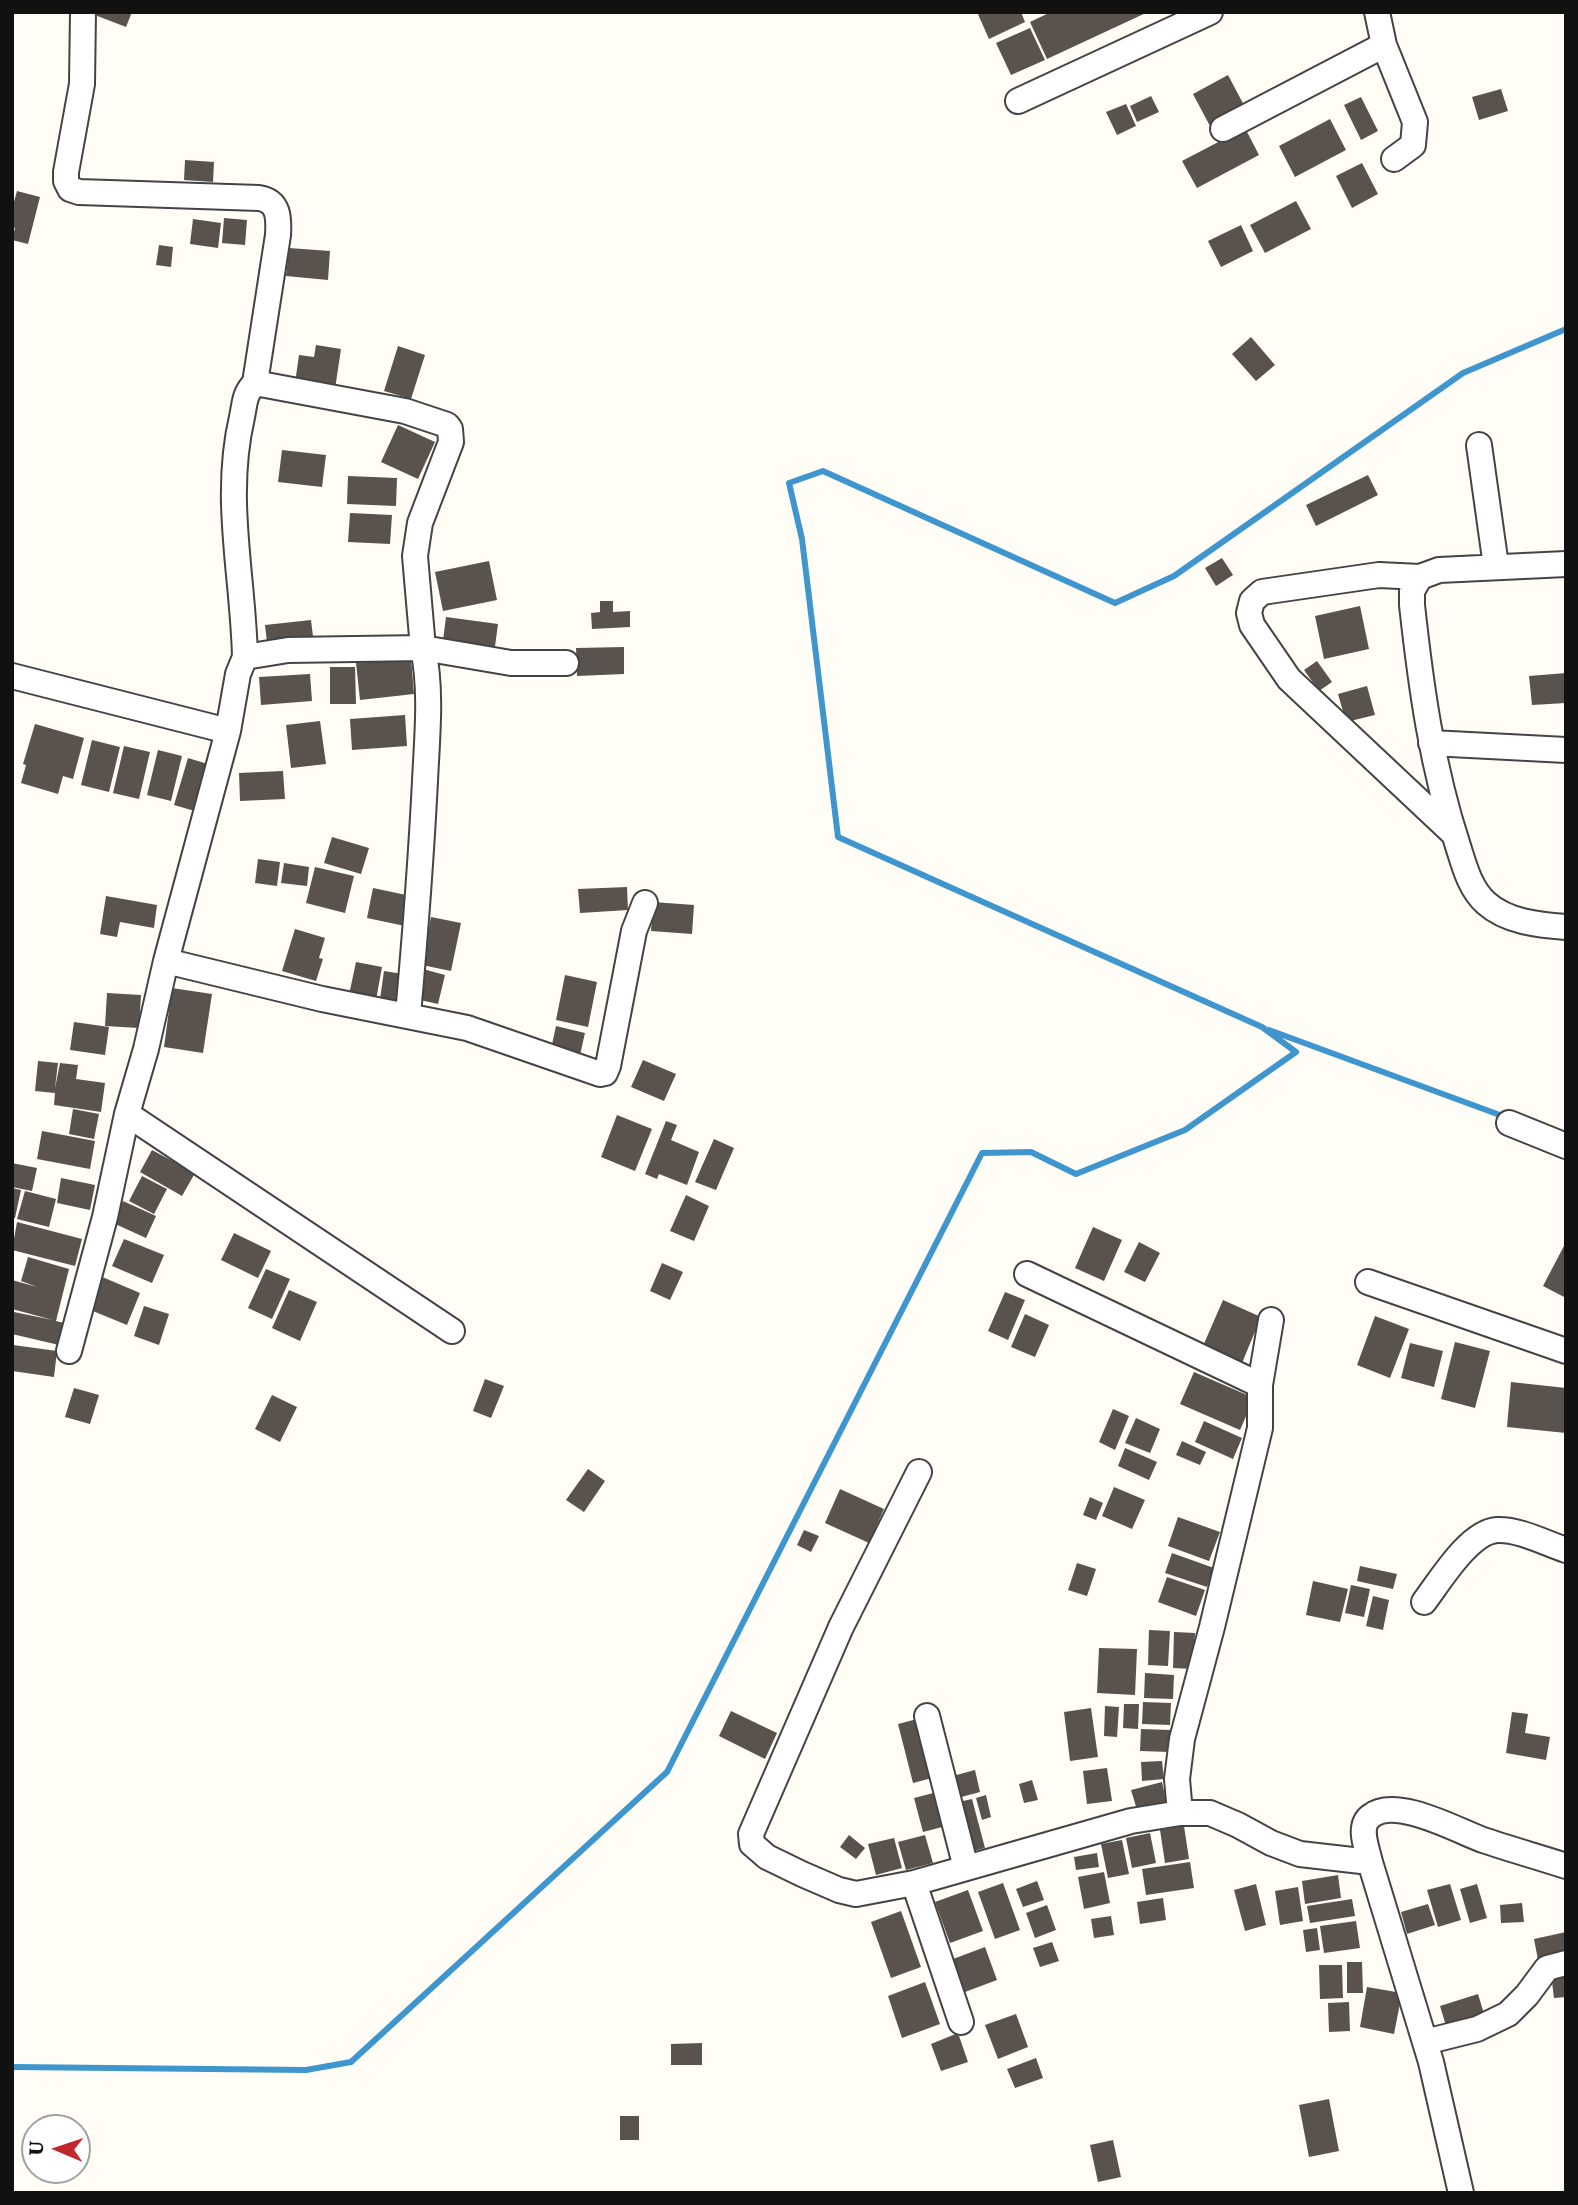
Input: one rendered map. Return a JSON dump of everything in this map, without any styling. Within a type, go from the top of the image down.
[{"type":"street","points":[[69,1351],[105,1217],[127,1114],[146,1049],[166,961],[228,731],[238,674],[246,657],[232,500],[235,447],[246,392],[255,383],[278,235],[277,211],[272,204],[258,198],[79,192],[70,189],[66,172],[82,83],[83,12]]},
{"type":"street","points":[[1017,101],[1210,12]]},
{"type":"street","points":[[1377,12],[1384,46],[1415,122],[1413,145],[1394,159]]},
{"type":"street","points":[[1223,129],[1384,46]]},
{"type":"street","points":[[255,383],[405,411],[441,422],[450,429],[451,442],[447,457],[420,523],[415,556],[423,648],[428,673],[418,901],[408,1015]]},
{"type":"street","points":[[1479,445],[1496,566]]},
{"type":"street","points":[[1454,834],[1289,679],[1252,625],[1252,601],[1262,592],[1379,575],[1420,577],[1440,570],[1566,564]]},
{"type":"street","points":[[1420,577],[1412,591],[1412,605],[1424,711],[1443,800],[1467,874],[1484,902],[1504,915],[1539,925],[1566,927]]},
{"type":"street","points":[[246,657],[288,650],[423,648],[511,663],[566,663]]},
{"type":"street","points":[[12,676],[228,731]]},
{"type":"street","points":[[1431,743],[1566,750]]},
{"type":"street","points":[[166,961],[322,999],[467,1028],[600,1074],[605,1073],[608,1066],[634,931],[645,902]]},
{"type":"street","points":[[127,1114],[452,1331]]},
{"type":"street","points":[[1509,1123],[1566,1146]]},
{"type":"street","points":[[1027,1274],[1260,1385]]},
{"type":"street","points":[[1368,1282],[1566,1351]]},
{"type":"street","points":[[1181,1813],[1177,1779],[1182,1739],[1260,1428],[1260,1385],[1271,1320]]},
{"type":"street","points":[[919,1472],[841,1626],[751,1834],[752,1844],[767,1857],[839,1890],[856,1894],[914,1883],[1131,1821],[1181,1813],[1210,1813],[1300,1854],[1370,1862]]},
{"type":"street","points":[[1424,1602],[1467,1546],[1483,1533],[1497,1530],[1517,1533],[1566,1550]]},
{"type":"street","points":[[927,1716],[966,1868]]},
{"type":"street","points":[[1461,2193],[1425,2042],[1370,1862],[1363,1833],[1365,1823],[1372,1814],[1391,1810],[1412,1812],[1481,1839],[1566,1866]]},
{"type":"street","points":[[914,1883],[961,2022]]},
{"type":"street","points":[[1425,2042],[1451,2038],[1508,2014],[1527,1995],[1547,1968],[1566,1963]]},
{"type":"building","points":[[87,12],[132,12],[126,27]]},
{"type":"building","points":[[977,12],[1021,12],[1025,22],[989,39]]},
{"type":"building","points":[[1051,12],[1148,12],[1047,59],[1030,22]]},
{"type":"building","points":[[1030,28],[1045,60],[1011,75],[996,43]]},
{"type":"building","points":[[1228,75],[1246,109],[1211,128],[1193,94]]},
{"type":"building","points":[[1501,89],[1508,111],[1479,120],[1472,97]]},
{"type":"building","points":[[1151,96],[1159,112],[1137,122],[1130,106]]},
{"type":"building","points":[[1361,97],[1378,131],[1361,140],[1344,105]]},
{"type":"building","points":[[1126,104],[1136,126],[1117,135],[1106,112]]},
{"type":"building","points":[[1330,119],[1346,150],[1295,177],[1279,146]]},
{"type":"building","points":[[1245,128],[1259,155],[1197,188],[1182,161]]},
{"type":"building","points":[[185,160],[214,162],[213,182],[184,180]]},
{"type":"building","points":[[1362,163],[1378,194],[1352,208],[1336,176]]},
{"type":"building","points":[[17,191],[40,197],[28,244],[12,240],[15,228],[12,227],[12,209]]},
{"type":"building","points":[[1296,201],[1311,229],[1265,253],[1250,225]]},
{"type":"building","points":[[224,218],[247,220],[245,245],[222,243]]},
{"type":"building","points":[[193,219],[221,223],[218,248],[190,244]]},
{"type":"building","points":[[1241,225],[1253,251],[1221,267],[1208,241]]},
{"type":"building","points":[[159,245],[173,247],[171,267],[156,265]]},
{"type":"building","points":[[289,248],[330,251],[328,280],[286,276]]},
{"type":"building","points":[[1251,337],[1275,365],[1256,381],[1232,354]]},
{"type":"building","points":[[316,345],[341,349],[335,389],[295,383],[299,355],[314,357]]},
{"type":"building","points":[[398,346],[425,355],[411,399],[384,391]]},
{"type":"building","points":[[398,425],[435,442],[418,479],[381,462]]},
{"type":"building","points":[[282,450],[326,455],[322,487],[278,482]]},
{"type":"building","points":[[1368,475],[1378,495],[1316,526],[1306,505]]},
{"type":"building","points":[[348,476],[397,478],[396,506],[347,504]]},
{"type":"building","points":[[350,513],[392,515],[390,544],[348,542]]},
{"type":"building","points":[[1222,558],[1233,575],[1216,586],[1205,568]]},
{"type":"building","points":[[489,561],[497,600],[443,611],[435,572]]},
{"type":"building","points":[[600,601],[613,601],[613,612],[630,611],[630,627],[592,629],[591,613],[600,612]]},
{"type":"building","points":[[1360,606],[1369,649],[1324,659],[1315,616]]},
{"type":"building","points":[[446,617],[498,624],[494,654],[442,648]]},
{"type":"building","points":[[311,620],[314,645],[268,651],[265,625]]},
{"type":"building","points":[[624,647],[624,674],[577,676],[576,648]]},
{"type":"building","points":[[411,658],[414,694],[360,700],[356,663]]},
{"type":"building","points":[[1317,661],[1332,682],[1319,691],[1304,670]]},
{"type":"building","points":[[330,667],[355,667],[356,704],[330,704]]},
{"type":"building","points":[[1566,673],[1566,703],[1532,705],[1529,676]]},
{"type":"building","points":[[310,674],[312,701],[261,705],[259,677]]},
{"type":"building","points":[[1367,686],[1375,715],[1346,722],[1338,694]]},
{"type":"building","points":[[405,715],[407,746],[352,750],[350,719]]},
{"type":"building","points":[[320,721],[326,764],[291,768],[286,725]]},
{"type":"building","points":[[35,724],[84,738],[73,779],[63,776],[58,794],[21,783],[26,765],[23,764]]},
{"type":"building","points":[[92,740],[120,747],[109,792],[81,785]]},
{"type":"building","points":[[124,746],[150,752],[139,799],[113,793]]},
{"type":"building","points":[[158,750],[182,756],[171,801],[147,795]]},
{"type":"building","points":[[188,758],[211,765],[198,812],[174,805]]},
{"type":"building","points":[[283,771],[285,799],[240,801],[239,773]]},
{"type":"building","points":[[332,837],[369,848],[361,874],[324,863]]},
{"type":"building","points":[[258,859],[280,862],[277,886],[255,883]]},
{"type":"building","points":[[284,863],[309,867],[307,886],[281,883]]},
{"type":"building","points":[[315,867],[354,876],[345,913],[306,903]]},
{"type":"building","points":[[627,887],[628,910],[580,913],[578,889]]},
{"type":"building","points":[[373,888],[411,896],[405,926],[367,918]]},
{"type":"building","points":[[106,896],[157,905],[154,928],[120,922],[117,937],[100,934]]},
{"type":"building","points":[[653,902],[694,905],[692,934],[651,931]]},
{"type":"building","points":[[431,917],[461,923],[451,971],[422,965]]},
{"type":"building","points":[[295,929],[325,938],[319,958],[323,959],[316,981],[282,971]]},
{"type":"building","points":[[356,962],[382,967],[376,1000],[349,995]]},
{"type":"building","points":[[423,969],[445,975],[438,1004],[416,999]]},
{"type":"building","points":[[384,971],[403,974],[398,1009],[379,1006]]},
{"type":"building","points":[[565,975],[597,982],[588,1027],[556,1020]]},
{"type":"building","points":[[172,988],[212,994],[203,1053],[164,1047]]},
{"type":"building","points":[[107,993],[141,995],[139,1028],[105,1026]]},
{"type":"building","points":[[74,1022],[109,1027],[105,1055],[70,1050]]},
{"type":"building","points":[[556,1026],[585,1033],[580,1055],[551,1049]]},
{"type":"building","points":[[643,1060],[676,1074],[664,1101],[631,1087]]},
{"type":"building","points":[[38,1061],[58,1063],[55,1088],[60,1063],[78,1065],[76,1079],[105,1083],[101,1112],[54,1105],[55,1093],[35,1091]]},
{"type":"building","points":[[73,1109],[99,1114],[94,1139],[69,1134]]},
{"type":"building","points":[[617,1115],[652,1129],[635,1171],[601,1157]]},
{"type":"building","points":[[666,1121],[677,1125],[671,1140],[699,1152],[687,1185],[659,1174],[657,1179],[645,1174]]},
{"type":"building","points":[[42,1131],[95,1141],[90,1169],[37,1159]]},
{"type":"building","points":[[714,1139],[734,1148],[716,1190],[695,1182]]},
{"type":"building","points":[[152,1150],[195,1173],[182,1196],[140,1172]]},
{"type":"building","points":[[12,1163],[37,1168],[32,1191],[12,1187]]},
{"type":"building","points":[[142,1176],[167,1189],[154,1214],[129,1201]]},
{"type":"building","points":[[61,1178],[95,1185],[90,1210],[57,1203]]},
{"type":"building","points":[[12,1188],[21,1190],[15,1218],[12,1218]]},
{"type":"building","points":[[25,1191],[56,1199],[49,1227],[17,1219]]},
{"type":"building","points":[[686,1195],[709,1206],[694,1241],[670,1231]]},
{"type":"building","points":[[123,1201],[156,1216],[146,1238],[113,1223]]},
{"type":"building","points":[[17,1222],[82,1239],[75,1266],[12,1250]]},
{"type":"building","points":[[1093,1227],[1122,1240],[1104,1281],[1075,1268]]},
{"type":"building","points":[[234,1233],[271,1251],[258,1278],[221,1260]]},
{"type":"building","points":[[124,1239],[164,1255],[152,1283],[112,1266]]},
{"type":"building","points":[[1139,1242],[1160,1253],[1145,1282],[1124,1272]]},
{"type":"building","points":[[1566,1242],[1566,1298],[1543,1286]]},
{"type":"building","points":[[28,1257],[69,1269],[56,1321],[64,1323],[59,1345],[12,1334],[14,1312],[53,1320],[12,1309],[12,1280],[37,1287],[21,1281]]},
{"type":"building","points":[[662,1263],[683,1272],[670,1300],[650,1291]]},
{"type":"building","points":[[266,1269],[290,1279],[272,1319],[248,1308]]},
{"type":"building","points":[[100,1276],[140,1293],[127,1325],[88,1309]]},
{"type":"building","points":[[289,1290],[317,1302],[300,1341],[272,1328]]},
{"type":"building","points":[[1005,1292],[1025,1300],[1008,1340],[988,1331]]},
{"type":"building","points":[[1223,1300],[1261,1317],[1242,1363],[1203,1346]]},
{"type":"building","points":[[144,1306],[169,1314],[159,1345],[134,1336]]},
{"type":"building","points":[[1025,1314],[1049,1325],[1035,1357],[1011,1347]]},
{"type":"building","points":[[1375,1316],[1409,1329],[1390,1378],[1357,1365]]},
{"type":"building","points":[[1455,1342],[1490,1351],[1475,1408],[1441,1399]]},
{"type":"building","points":[[1410,1343],[1443,1351],[1434,1387],[1401,1378]]},
{"type":"building","points":[[13,1345],[57,1351],[54,1377],[12,1371]]},
{"type":"building","points":[[1194,1372],[1254,1398],[1240,1430],[1180,1404]]},
{"type":"building","points":[[485,1379],[504,1386],[491,1418],[473,1411]]},
{"type":"building","points":[[1511,1382],[1566,1388],[1566,1433],[1507,1427]]},
{"type":"building","points":[[74,1388],[99,1395],[90,1424],[65,1417]]},
{"type":"building","points":[[272,1395],[297,1407],[280,1442],[255,1429]]},
{"type":"building","points":[[1113,1409],[1129,1416],[1115,1450],[1099,1442]]},
{"type":"building","points":[[1136,1418],[1160,1429],[1150,1453],[1125,1443]]},
{"type":"building","points":[[1204,1421],[1242,1438],[1233,1459],[1195,1442]]},
{"type":"building","points":[[1182,1441],[1206,1452],[1200,1465],[1176,1455]]},
{"type":"building","points":[[1125,1448],[1157,1462],[1149,1480],[1118,1466]]},
{"type":"building","points":[[588,1469],[605,1481],[584,1512],[566,1500]]},
{"type":"building","points":[[1114,1487],[1145,1500],[1132,1529],[1102,1516]]},
{"type":"building","points":[[840,1489],[884,1509],[869,1543],[825,1523]]},
{"type":"building","points":[[1090,1497],[1103,1503],[1096,1520],[1083,1515]]},
{"type":"building","points":[[1178,1517],[1220,1532],[1209,1561],[1168,1546]]},
{"type":"building","points":[[804,1530],[819,1536],[811,1552],[797,1545]]},
{"type":"building","points":[[1172,1553],[1214,1568],[1207,1587],[1165,1573]]},
{"type":"building","points":[[1077,1563],[1096,1569],[1087,1596],[1068,1590]]},
{"type":"building","points":[[1360,1566],[1397,1574],[1393,1589],[1357,1581]]},
{"type":"building","points":[[1167,1577],[1205,1590],[1196,1616],[1158,1602]]},
{"type":"building","points":[[1313,1581],[1348,1589],[1340,1622],[1306,1615]]},
{"type":"building","points":[[1351,1585],[1370,1589],[1364,1617],[1345,1613]]},
{"type":"building","points":[[1373,1596],[1389,1600],[1383,1630],[1366,1626]]},
{"type":"building","points":[[1149,1630],[1170,1631],[1168,1666],[1148,1665]]},
{"type":"building","points":[[1174,1632],[1195,1633],[1193,1669],[1173,1668]]},
{"type":"building","points":[[1099,1648],[1137,1649],[1135,1695],[1097,1693]]},
{"type":"building","points":[[1145,1673],[1174,1675],[1173,1699],[1144,1698]]},
{"type":"building","points":[[1143,1702],[1171,1703],[1170,1725],[1142,1724]]},
{"type":"building","points":[[1124,1704],[1139,1704],[1138,1729],[1123,1728]]},
{"type":"building","points":[[1105,1706],[1119,1707],[1117,1737],[1104,1736]]},
{"type":"building","points":[[1091,1708],[1098,1757],[1070,1761],[1064,1712]]},
{"type":"building","points":[[731,1711],[777,1733],[765,1759],[719,1736]]},
{"type":"building","points":[[1512,1712],[1528,1714],[1525,1733],[1550,1737],[1546,1760],[1506,1753]]},
{"type":"building","points":[[921,1718],[936,1777],[913,1783],[898,1724]]},
{"type":"building","points":[[1141,1729],[1171,1730],[1170,1752],[1140,1751]]},
{"type":"building","points":[[1162,1761],[1164,1779],[1142,1781],[1141,1762]]},
{"type":"building","points":[[1107,1768],[1112,1801],[1087,1804],[1083,1771]]},
{"type":"building","points":[[975,1770],[980,1792],[954,1799],[949,1777]]},
{"type":"building","points":[[1032,1780],[1038,1800],[1024,1803],[1019,1784]]},
{"type":"building","points":[[1162,1782],[1167,1805],[1138,1813],[1131,1790]]},
{"type":"building","points":[[941,1791],[950,1825],[923,1832],[914,1798]]},
{"type":"building","points":[[986,1795],[991,1817],[982,1820],[976,1798]]},
{"type":"building","points":[[972,1799],[985,1848],[967,1853],[954,1803]]},
{"type":"building","points":[[1184,1826],[1189,1859],[1165,1863],[1160,1830]]},
{"type":"building","points":[[1150,1833],[1156,1863],[1132,1868],[1126,1838]]},
{"type":"building","points":[[849,1835],[865,1848],[856,1859],[840,1847]]},
{"type":"building","points":[[925,1835],[933,1863],[906,1870],[898,1842]]},
{"type":"building","points":[[894,1838],[902,1868],[876,1875],[868,1844]]},
{"type":"building","points":[[1122,1840],[1129,1874],[1108,1878],[1101,1844]]},
{"type":"building","points":[[1097,1853],[1099,1867],[1076,1870],[1074,1857]]},
{"type":"building","points":[[1190,1862],[1194,1888],[1146,1895],[1142,1869]]},
{"type":"building","points":[[1104,1872],[1110,1903],[1084,1909],[1078,1877]]},
{"type":"building","points":[[1338,1875],[1341,1898],[1305,1904],[1302,1881]]},
{"type":"building","points":[[1037,1881],[1044,1900],[1023,1907],[1016,1889]]},
{"type":"building","points":[[1003,1883],[1020,1930],[995,1939],[978,1892]]},
{"type":"building","points":[[1256,1884],[1266,1925],[1245,1931],[1234,1890]]},
{"type":"building","points":[[1450,1884],[1461,1920],[1438,1927],[1427,1890]]},
{"type":"building","points":[[1477,1884],[1487,1918],[1470,1923],[1460,1889]]},
{"type":"building","points":[[1298,1887],[1303,1921],[1280,1925],[1275,1891]]},
{"type":"building","points":[[968,1890],[983,1931],[950,1943],[935,1902]]},
{"type":"building","points":[[1163,1898],[1166,1920],[1140,1924],[1137,1902]]},
{"type":"building","points":[[1352,1899],[1355,1916],[1310,1923],[1307,1906]]},
{"type":"building","points":[[1522,1903],[1524,1922],[1501,1923],[1500,1905]]},
{"type":"building","points":[[1428,1904],[1435,1925],[1407,1934],[1401,1912]]},
{"type":"building","points":[[1047,1905],[1056,1930],[1035,1938],[1026,1913]]},
{"type":"building","points":[[901,1911],[921,1967],[891,1978],[871,1922]]},
{"type":"building","points":[[1111,1916],[1114,1935],[1094,1938],[1091,1919]]},
{"type":"building","points":[[1356,1921],[1360,1948],[1324,1953],[1320,1926]]},
{"type":"building","points":[[1317,1928],[1320,1950],[1306,1952],[1303,1930]]},
{"type":"building","points":[[1566,1932],[1566,1954],[1538,1960],[1534,1939]]},
{"type":"building","points":[[1052,1942],[1059,1961],[1040,1967],[1033,1948]]},
{"type":"building","points":[[985,1947],[997,1980],[965,1992],[953,1959]]},
{"type":"building","points":[[1347,1962],[1362,1962],[1363,1993],[1347,1993]]},
{"type":"building","points":[[1319,1965],[1342,1965],[1343,1998],[1320,1999]]},
{"type":"building","points":[[1566,1972],[1566,1997],[1554,1998],[1551,1974]]},
{"type":"building","points":[[925,1982],[940,2024],[902,2038],[888,1996]]},
{"type":"building","points":[[1367,1987],[1402,1993],[1394,2034],[1360,2027]]},
{"type":"building","points":[[1478,1994],[1485,2017],[1447,2029],[1440,2006]]},
{"type":"building","points":[[1349,2002],[1350,2031],[1329,2032],[1328,2003]]},
{"type":"building","points":[[1016,2014],[1028,2047],[998,2059],[985,2025]]},
{"type":"building","points":[[958,2033],[968,2062],[941,2071],[931,2044]]},
{"type":"building","points":[[702,2043],[702,2065],[671,2065],[671,2044]]},
{"type":"building","points":[[1036,2058],[1043,2078],[1015,2088],[1007,2069]]},
{"type":"building","points":[[1329,2099],[1339,2151],[1309,2157],[1299,2105]]},
{"type":"building","points":[[620,2116],[639,2116],[639,2140],[620,2140]]},
{"type":"building","points":[[1113,2140],[1121,2177],[1098,2182],[1090,2145]]},
{"type":"waterway","points":[[12,2067],[306,2070],[351,2062],[667,1772],[982,1153],[1031,1152],[1076,1174],[1185,1130],[1296,1052],[1262,1027],[838,837],[802,539],[789,483],[823,471],[1115,603],[1174,576],[1463,373],[1566,329]]},
{"type":"waterway","points":[[1269,1030],[1508,1118]]}]
